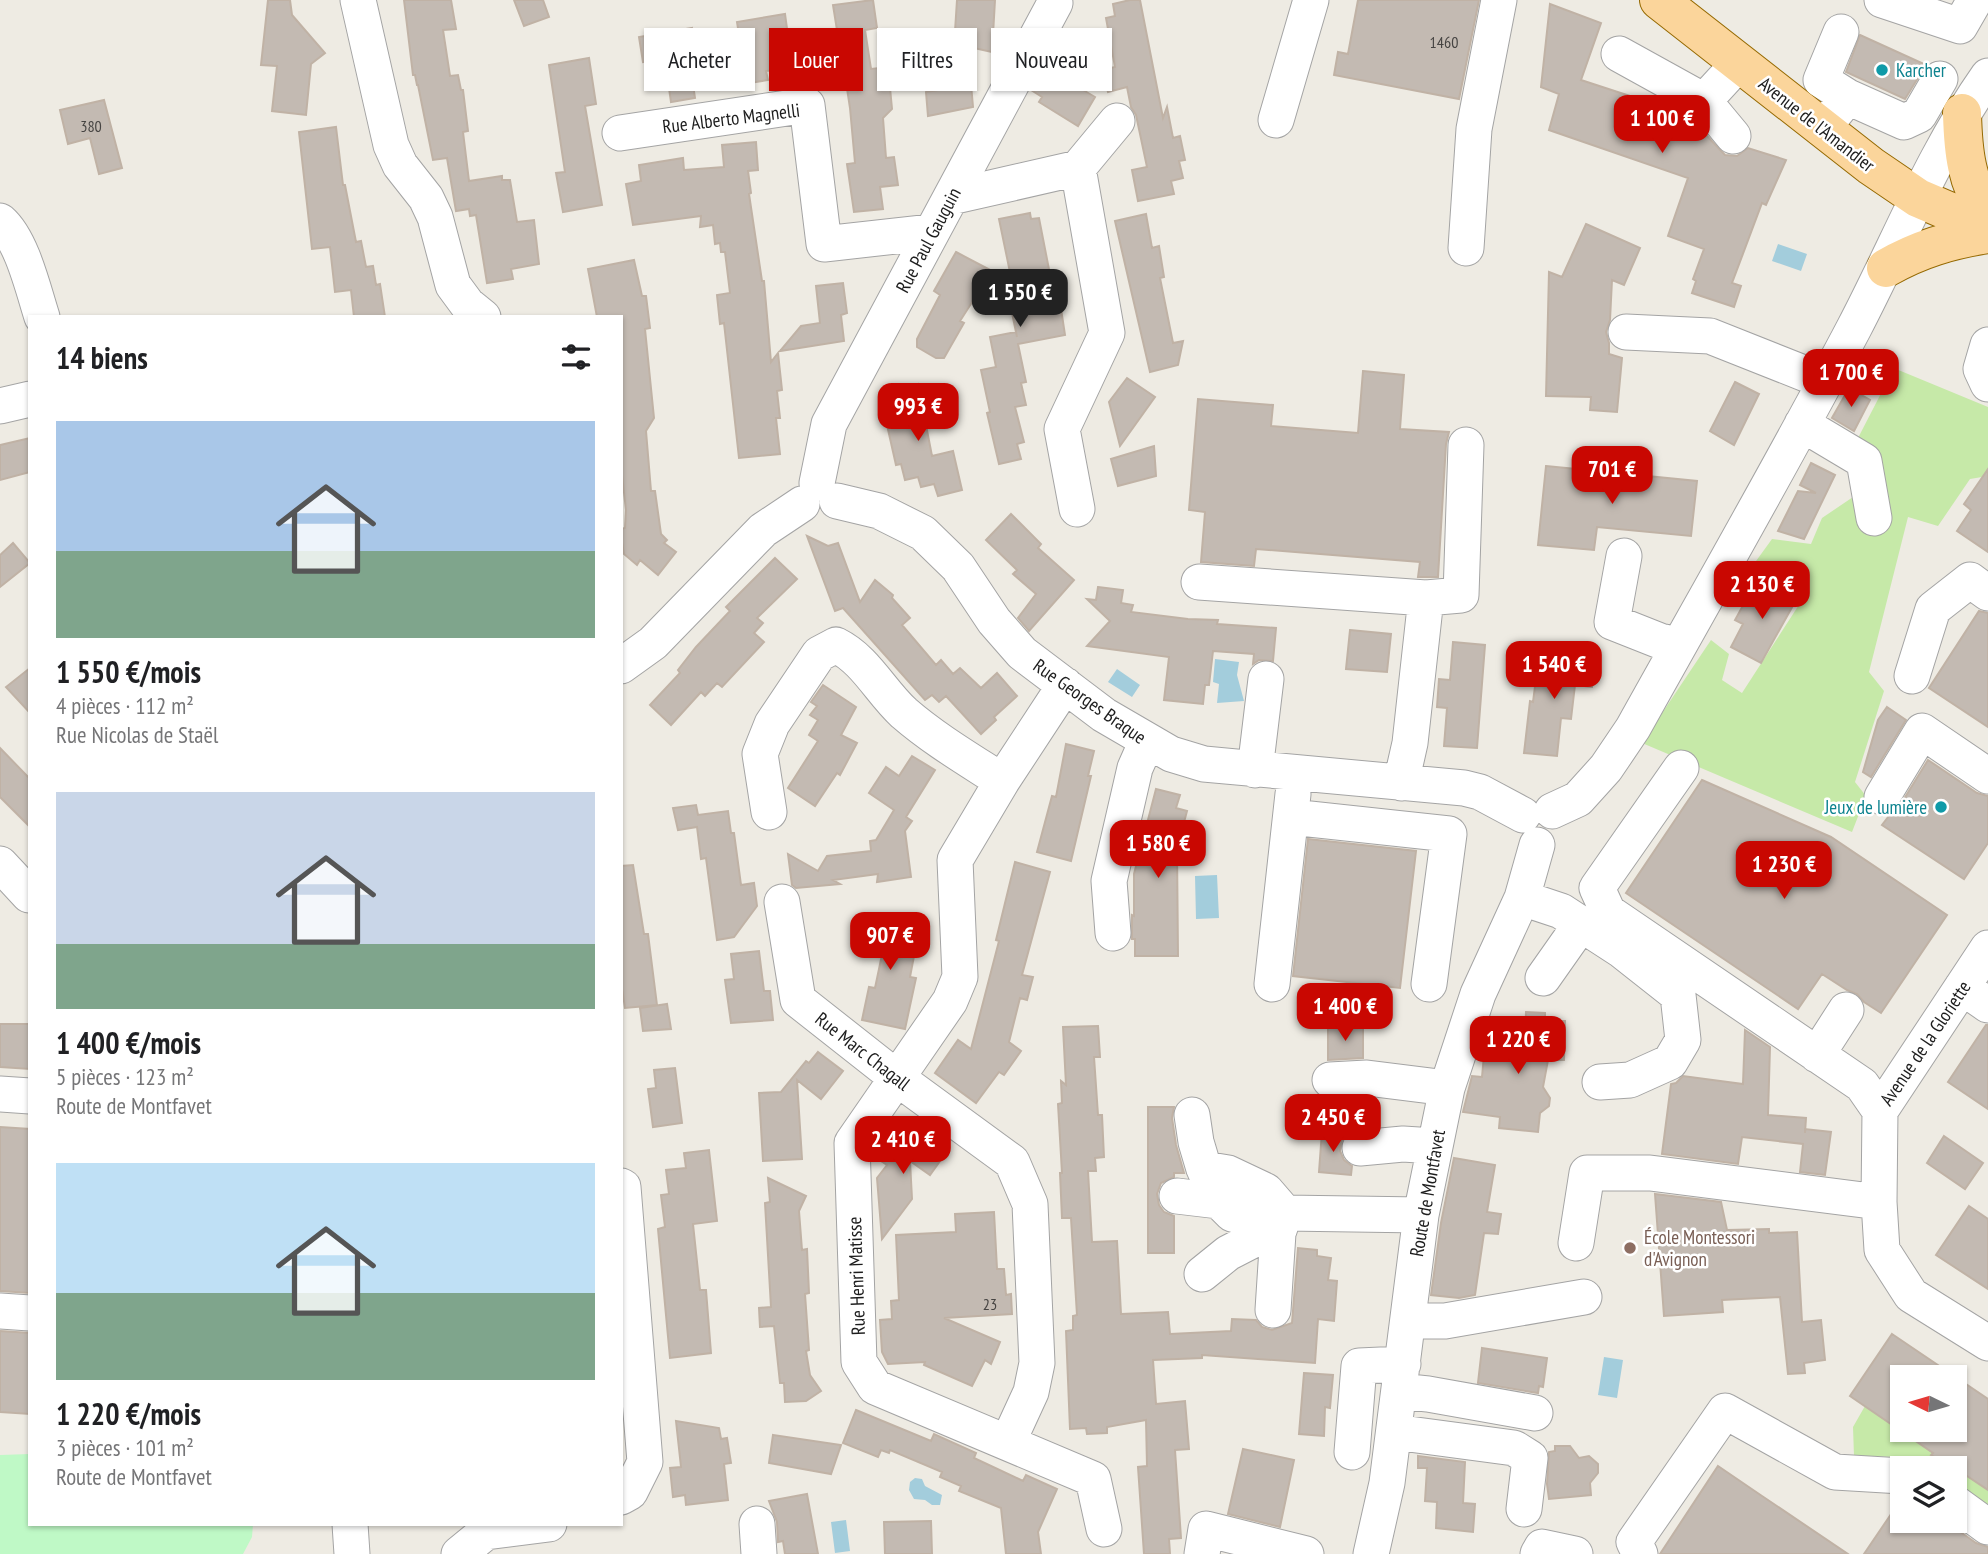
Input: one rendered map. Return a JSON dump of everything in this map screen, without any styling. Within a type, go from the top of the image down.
[{"type":"main road","name":"Avenue de l'Amandier","points":[[1659,0],[1871,166],[1918,198],[1988,228]]},
{"type":"main road","points":[[1962,113],[1963,147],[1968,178],[1988,216]]},
{"type":"main road","points":[[1886,268],[1928,247],[1949,240],[1988,234]]},
{"type":"street","points":[[358,0],[391,145],[400,165],[426,198],[435,217],[453,285],[467,304],[481,315]]},
{"type":"street","points":[[1276,121],[1311,0]]},
{"type":"street","points":[[1466,248],[1474,129],[1499,0]]},
{"type":"street","points":[[1882,0],[1960,26],[1975,0]]},
{"type":"street","name":"Rue Paul Gauguin","points":[[818,496],[829,424],[1055,3]]},
{"type":"street","points":[[1841,32],[1821,80],[1848,97],[1904,122],[1919,115],[1940,79]]},
{"type":"street","points":[[1619,54],[1704,101],[1733,136]]},
{"type":"street","points":[[1704,101],[1739,63]]},
{"type":"street","points":[[1538,824],[1578,799],[1606,768],[1633,727],[1826,382],[1886,268],[1962,113],[1988,76]]},
{"type":"street","points":[[1822,129],[1848,97]]},
{"type":"street","name":"Rue Alberto Magnelli","points":[[620,133],[807,105],[824,244],[932,232]]},
{"type":"street","points":[[951,197],[1078,168],[1117,121]]},
{"type":"street","points":[[1077,509],[1062,429],[1107,333],[1078,168]]},
{"type":"street","points":[[0,221],[6,226],[19,249],[41,315]]},
{"type":"street","points":[[1626,332],[1710,336],[1826,382]]},
{"type":"street","points":[[1988,345],[1981,369],[1988,384]]},
{"type":"street","points":[[0,406],[28,400]]},
{"type":"street","points":[[1802,424],[1864,461],[1874,518]]},
{"type":"street","points":[[1199,582],[1426,598],[1461,595],[1466,445]]},
{"type":"street","points":[[623,661],[653,643],[764,530],[818,496]]},
{"type":"street","name":"Rue Georges Braque","points":[[818,496],[879,512],[923,533],[958,567],[994,621],[1022,653],[1104,715],[1171,754],[1203,764],[1464,788],[1480,792],[1538,824]]},
{"type":"street","points":[[1624,556],[1612,622],[1660,641],[1679,645]]},
{"type":"street","points":[[1912,676],[1933,609],[1970,580],[1988,593]]},
{"type":"street","points":[[1401,783],[1410,743],[1426,598]]},
{"type":"street","points":[[769,812],[760,754],[772,724],[819,654],[836,645],[852,653],[902,711],[924,729],[1002,780]]},
{"type":"street","points":[[1255,770],[1266,680]]},
{"type":"street","name":"Rue Henri Matisse","points":[[1065,685],[1002,780],[955,860],[960,976],[950,1001],[852,1143],[859,1362],[875,1387],[1093,1479],[1104,1529]]},
{"type":"street","points":[[1882,797],[1922,731],[1988,776]]},
{"type":"street","points":[[1112,933],[1110,881],[1135,768],[1147,741]]},
{"type":"street","points":[[1681,768],[1597,888],[1608,912],[1862,1085],[1880,1111]]},
{"type":"street","points":[[1272,984],[1296,774]]},
{"type":"street","points":[[1291,817],[1449,834],[1429,984]]},
{"type":"street","name":"Route de Montfavet","points":[[1371,1554],[1387,1483],[1421,1215],[1447,1088],[1478,994],[1522,898],[1538,824]]},
{"type":"street","points":[[0,864],[28,894]]},
{"type":"street","points":[[1522,898],[1561,911],[1581,923],[1622,950],[1678,995],[1682,1040],[1670,1062],[1630,1080],[1600,1082]]},
{"type":"street","name":"Rue Marc Chagall","points":[[782,902],[798,1000],[897,1078],[1012,1162],[1030,1203],[1037,1363],[1031,1392],[1007,1442]]},
{"type":"street","points":[[1543,978],[1581,923]]},
{"type":"street","name":"Avenue de la Gloriette","points":[[1988,948],[1975,996],[1880,1111],[1879,1202],[1882,1250],[1911,1295],[1988,1343]]},
{"type":"street","points":[[1817,1055],[1846,1010]]},
{"type":"street","points":[[1330,1080],[1367,1078],[1447,1088]]},
{"type":"street","points":[[0,1094],[28,1096]]},
{"type":"street","points":[[1192,1115],[1204,1169],[1228,1174],[1266,1191],[1278,1233],[1273,1310]]},
{"type":"street","points":[[1360,1149],[1403,1144],[1434,1146]]},
{"type":"street","points":[[1576,1243],[1587,1173],[1650,1173],[1879,1202]]},
{"type":"street","points":[[623,1187],[630,1384],[645,1462],[630,1492],[623,1496]]},
{"type":"street","points":[[1177,1196],[1219,1201],[1232,1214],[1274,1218],[1421,1215]]},
{"type":"street","points":[[1202,1274],[1228,1253],[1259,1237],[1274,1218]]},
{"type":"street","points":[[1408,1321],[1445,1321],[1584,1297]]},
{"type":"street","points":[[0,1311],[28,1313]]},
{"type":"street","points":[[1352,1452],[1359,1366],[1401,1378],[1429,1394],[1535,1413]]},
{"type":"street","points":[[1640,1554],[1634,1542],[1725,1411],[1835,1472],[1890,1475]]},
{"type":"street","points":[[1394,1432],[1514,1448],[1530,1458],[1524,1509]]},
{"type":"street","points":[[1967,1512],[1988,1527]]},
{"type":"street","points":[[350,1526],[352,1554]]},
{"type":"street","points":[[459,1554],[486,1532],[533,1526]]},
{"type":"street","points":[[1202,1554],[1206,1529],[1306,1554]]},
{"type":"street","points":[[1538,1554],[1542,1547],[1575,1554]]},
{"type":"green space","points":[[1879,362],[1988,407],[1988,481],[1982,477],[1970,479],[1938,526],[1908,517],[1869,672],[1884,691],[1855,782],[1866,796],[1852,832],[1642,743],[1711,640],[1729,654],[1722,680],[1742,693],[1804,597],[1751,568],[1772,539],[1811,544],[1822,518],[1856,495],[1858,438],[1890,376]]},
{"type":"green space","points":[[1865,1406],[1890,1423],[1890,1442],[1918,1442],[1939,1456],[1854,1456],[1853,1427]]},
{"type":"green space","points":[[28,1454],[28,1526],[253,1526],[252,1537],[243,1554],[0,1554],[0,1455]]},
{"type":"green space","points":[[1967,1476],[1988,1490],[1988,1514],[1967,1500]]},
{"type":"water","points":[[1778,244],[1807,254],[1801,271],[1772,261]]},
{"type":"water","points":[[1215,659],[1239,662],[1237,675],[1244,701],[1217,703],[1219,684],[1213,682]]},
{"type":"water","points":[[1117,669],[1140,685],[1132,697],[1108,682]]},
{"type":"water","points":[[1217,875],[1219,918],[1196,919],[1195,876]]},
{"type":"water","points":[[1604,1357],[1623,1360],[1617,1398],[1598,1395]]},
{"type":"water","points":[[915,1478],[922,1479],[925,1486],[942,1495],[940,1505],[914,1499],[909,1490],[910,1482]]},
{"type":"water","points":[[846,1520],[850,1551],[835,1553],[831,1522]]},
{"type":"building","points":[[268,0],[290,0],[292,15],[325,53],[311,64],[306,115],[272,111],[277,66],[261,65]]},
{"type":"building","points":[[404,0],[451,0],[456,29],[443,30],[450,76],[458,75],[463,90],[468,131],[463,132],[469,181],[502,176],[502,180],[510,180],[517,222],[534,220],[539,264],[511,269],[513,279],[487,283],[476,215],[470,216],[469,209],[456,211],[447,158],[433,160],[418,85],[413,75]]},
{"type":"building","points":[[514,0],[543,0],[549,17],[524,26]]},
{"type":"building","points":[[873,0],[877,28],[865,30],[871,69],[877,68],[877,91],[890,91],[892,109],[883,118],[886,158],[894,157],[898,185],[880,187],[883,209],[854,212],[847,164],[855,163],[847,91],[863,91],[863,28],[837,28],[833,5]]},
{"type":"building","points":[[957,0],[995,0],[991,52],[977,49],[977,28],[955,28]]},
{"type":"building","points":[[1140,0],[1163,118],[1167,107],[1173,138],[1180,136],[1185,160],[1179,161],[1183,178],[1171,181],[1174,194],[1138,201],[1132,170],[1147,167],[1127,87],[1112,91],[1112,68],[1115,67],[1112,28],[1108,28],[1106,18],[1115,16],[1113,4]]},
{"type":"building","points":[[1358,0],[1479,0],[1459,99],[1334,75],[1338,52],[1348,54]]},
{"type":"building","points":[[1550,4],[1601,23],[1581,80],[1679,112],[1680,128],[1707,136],[1725,155],[1737,156],[1748,148],[1786,160],[1766,205],[1762,203],[1732,283],[1741,286],[1734,307],[1692,293],[1696,281],[1693,279],[1704,249],[1668,236],[1688,178],[1549,130],[1559,94],[1541,87]]},
{"type":"building","points":[[785,14],[787,28],[769,28],[769,71],[766,71],[768,80],[755,82],[755,28],[738,28],[737,22]]},
{"type":"building","name":"Karcher","points":[[1860,35],[1926,65],[1905,99],[1846,72]]},
{"type":"building","points":[[644,36],[644,62],[643,62],[639,37]]},
{"type":"building","points":[[589,58],[596,104],[585,106],[602,205],[563,212],[556,173],[565,172],[549,65]]},
{"type":"building","points":[[669,91],[694,91],[695,98],[671,102]]},
{"type":"building","points":[[972,91],[973,107],[928,116],[926,92]]},
{"type":"building","points":[[1033,91],[1085,91],[1095,97],[1078,126],[1039,102],[1042,97]]},
{"type":"building","points":[[104,100],[122,168],[99,174],[90,138],[68,144],[60,110]]},
{"type":"building","points":[[336,127],[343,185],[356,242],[361,241],[366,267],[373,266],[376,285],[380,284],[385,315],[354,315],[351,290],[335,292],[330,247],[312,249],[299,132]]},
{"type":"building","points":[[756,142],[758,170],[748,171],[749,194],[764,281],[771,362],[778,353],[782,390],[777,391],[780,418],[776,418],[780,454],[739,458],[724,323],[720,324],[717,295],[730,293],[725,252],[721,252],[720,243],[715,244],[713,225],[700,227],[701,216],[633,225],[626,184],[641,181],[639,165],[683,158],[684,170],[724,167],[722,145]]},
{"type":"building","points":[[1030,213],[1031,219],[1039,218],[1053,290],[1058,289],[1065,335],[1018,344],[1026,382],[1021,383],[1026,405],[1015,407],[1024,442],[1017,444],[1021,459],[999,464],[987,413],[990,412],[981,370],[996,367],[990,337],[1016,332],[1005,279],[1012,282],[999,219]]},
{"type":"building","points":[[1146,214],[1152,248],[1159,246],[1164,277],[1160,278],[1173,343],[1183,341],[1178,365],[1150,372],[1115,221]]},
{"type":"building","points":[[1586,224],[1640,248],[1624,285],[1612,280],[1610,320],[1606,332],[1609,354],[1622,358],[1617,412],[1590,410],[1591,397],[1546,396],[1549,272],[1562,277]]},
{"type":"building","points":[[956,252],[992,271],[960,321],[964,323],[944,358],[936,358],[917,347],[917,339],[940,295],[934,291]]},
{"type":"building","points":[[634,260],[642,296],[646,296],[650,328],[645,329],[654,418],[646,431],[651,491],[655,491],[661,534],[667,540],[664,543],[676,552],[658,575],[640,560],[637,565],[624,554],[623,528],[626,510],[623,484],[623,315],[597,315],[588,269]]},
{"type":"building","points":[[843,283],[847,313],[841,315],[844,341],[780,351],[801,326],[820,323],[816,286]]},
{"type":"building","points":[[1363,371],[1404,375],[1400,429],[1449,432],[1438,577],[1418,577],[1420,562],[1256,549],[1254,566],[1201,562],[1205,512],[1189,510],[1198,399],[1273,405],[1271,426],[1358,433]]},
{"type":"building","points":[[1127,378],[1155,397],[1120,446],[1109,402]]},
{"type":"building","points":[[1735,382],[1759,394],[1734,445],[1710,431]]},
{"type":"building","points":[[918,384],[932,456],[953,451],[962,490],[938,496],[934,484],[921,487],[918,477],[905,480],[901,464],[896,465],[885,416],[891,415],[885,391]]},
{"type":"building","points":[[1849,388],[1870,400],[1854,431],[1832,418]]},
{"type":"building","points":[[28,438],[28,473],[0,480],[0,445]]},
{"type":"building","points":[[1154,446],[1156,476],[1118,486],[1111,459]]},
{"type":"building","points":[[1811,463],[1835,475],[1804,539],[1778,531],[1798,491],[1816,493],[1800,485]]},
{"type":"building","points":[[1546,466],[1697,481],[1691,536],[1597,527],[1594,550],[1538,545]]},
{"type":"building","points":[[1988,469],[1988,552],[1957,531],[1971,510],[1964,504]]},
{"type":"building","points":[[1011,514],[1041,544],[1038,548],[1074,580],[1029,631],[1018,618],[1036,594],[1013,574],[1017,570],[986,540]]},
{"type":"building","points":[[807,536],[828,546],[838,543],[860,602],[875,580],[893,595],[892,598],[910,618],[902,625],[936,665],[941,660],[953,674],[960,668],[981,688],[997,673],[1017,696],[994,717],[996,720],[981,734],[946,696],[939,702],[932,695],[925,700],[843,608],[835,611]]},
{"type":"building","points":[[13,543],[28,561],[28,565],[0,587],[0,555]]},
{"type":"building","points":[[775,558],[797,579],[757,618],[763,623],[754,633],[764,642],[722,687],[717,683],[705,696],[701,692],[671,725],[650,705],[680,673],[678,670],[696,647],[730,611],[726,607]]},
{"type":"building","points":[[1766,582],[1796,600],[1761,663],[1731,647],[1743,624],[1735,620],[1751,591],[1758,595]]},
{"type":"building","points":[[1098,587],[1123,590],[1121,603],[1133,605],[1131,612],[1218,620],[1217,624],[1276,628],[1273,661],[1259,660],[1253,664],[1254,654],[1213,651],[1209,685],[1205,685],[1203,704],[1164,700],[1169,657],[1087,646],[1110,621],[1087,599],[1096,600]]},
{"type":"building","points":[[1979,611],[1988,613],[1988,727],[1929,688]]},
{"type":"building","points":[[1350,630],[1391,634],[1387,672],[1346,669]]},
{"type":"building","points":[[1453,642],[1485,645],[1477,748],[1444,746],[1447,708],[1437,707],[1439,679],[1450,680]]},
{"type":"building","points":[[1539,656],[1595,662],[1592,687],[1575,685],[1571,719],[1561,718],[1557,756],[1524,753]]},
{"type":"building","points":[[28,670],[28,711],[6,687]]},
{"type":"building","points":[[823,685],[856,707],[841,735],[857,743],[840,775],[837,773],[815,806],[788,788],[818,741],[809,735],[818,720],[810,715],[817,706],[811,702]]},
{"type":"building","points":[[1887,707],[1906,720],[1871,777],[1863,772],[1878,720]]},
{"type":"building","points":[[1066,744],[1094,751],[1088,776],[1091,776],[1071,861],[1037,852],[1052,796],[1056,797]]},
{"type":"building","points":[[0,748],[28,777],[28,825],[0,797]]},
{"type":"building","points":[[912,756],[935,770],[906,817],[912,821],[905,831],[911,877],[877,882],[878,874],[833,880],[840,884],[796,888],[792,885],[788,854],[818,871],[827,856],[871,851],[870,841],[876,840],[894,810],[869,793],[886,767],[899,776]]},
{"type":"building","name":"Jeux de lumière","points":[[1928,760],[1977,793],[1988,796],[1988,843],[1964,879],[1882,825],[1899,807]]},
{"type":"building","points":[[1702,780],[1831,837],[1947,915],[1881,1013],[1857,994],[1822,974],[1798,1009],[1626,893]]},
{"type":"building","points":[[1156,789],[1180,795],[1176,808],[1187,811],[1177,849],[1178,956],[1135,956],[1135,939],[1132,939],[1134,874]]},
{"type":"building","points":[[696,805],[698,815],[728,811],[731,833],[734,833],[741,885],[754,883],[757,906],[734,937],[717,940],[706,858],[701,859],[697,827],[678,830],[673,808]]},
{"type":"building","points":[[1308,839],[1416,851],[1400,988],[1293,976]]},
{"type":"building","points":[[1015,862],[1050,872],[1022,975],[1033,977],[1027,1000],[1020,998],[1009,1042],[1021,1051],[1004,1075],[999,1072],[976,1103],[935,1073],[958,1040],[971,1049],[999,941],[996,940]]},
{"type":"building","points":[[633,865],[644,934],[648,934],[657,1005],[625,1008],[623,866]]},
{"type":"building","points":[[870,914],[914,923],[908,955],[914,956],[910,977],[916,978],[905,1029],[862,1020],[869,987],[875,988],[883,950],[863,946]]},
{"type":"building","points":[[759,951],[764,991],[770,991],[773,1020],[731,1023],[725,980],[734,979],[731,954]]},
{"type":"building","points":[[667,1004],[671,1029],[643,1031],[640,1008]]},
{"type":"building","points":[[1526,1012],[1545,1013],[1545,1021],[1565,1021],[1564,1060],[1548,1060],[1543,1087],[1550,1098],[1549,1106],[1540,1113],[1538,1132],[1499,1128],[1500,1117],[1463,1112],[1472,1076],[1482,1077],[1484,1055],[1496,1056],[1496,1041],[1525,1042]]},
{"type":"building","points":[[0,1024],[28,1024],[28,1069],[0,1067]]},
{"type":"building","points":[[1988,1025],[1988,1109],[1948,1082]]},
{"type":"building","points":[[1098,1026],[1100,1057],[1094,1057],[1098,1115],[1102,1115],[1104,1157],[1095,1158],[1096,1171],[1088,1171],[1092,1242],[1117,1241],[1121,1314],[1168,1312],[1170,1334],[1231,1331],[1232,1319],[1256,1320],[1262,1327],[1272,1330],[1292,1323],[1298,1248],[1317,1250],[1317,1256],[1331,1258],[1328,1280],[1337,1281],[1334,1321],[1318,1319],[1315,1363],[1202,1355],[1202,1358],[1153,1360],[1156,1404],[1185,1401],[1189,1449],[1175,1450],[1181,1538],[1169,1539],[1170,1554],[1144,1554],[1138,1467],[1147,1466],[1146,1420],[1107,1427],[1107,1433],[1087,1434],[1086,1428],[1070,1429],[1066,1331],[1073,1330],[1073,1316],[1077,1315],[1071,1218],[1062,1218],[1058,1104],[1062,1103],[1061,1081],[1066,1085],[1063,1027]]},
{"type":"building","points":[[1328,1026],[1363,1026],[1363,1058],[1328,1060]]},
{"type":"building","points":[[1745,1030],[1770,1047],[1768,1115],[1806,1118],[1805,1129],[1831,1132],[1825,1175],[1800,1172],[1803,1144],[1742,1137],[1738,1164],[1662,1154],[1671,1084],[1683,1076],[1743,1084]]},
{"type":"building","points":[[818,1052],[843,1071],[821,1099],[797,1080],[802,1159],[763,1161],[759,1093],[781,1092],[806,1061],[809,1063]]},
{"type":"building","points":[[675,1068],[682,1123],[653,1127],[648,1089],[656,1088],[654,1070]]},
{"type":"building","points":[[1148,1107],[1174,1107],[1172,1118],[1176,1145],[1184,1173],[1174,1173],[1174,1177],[1161,1183],[1157,1194],[1159,1205],[1164,1212],[1174,1216],[1174,1253],[1148,1253]]},
{"type":"building","points":[[0,1127],[28,1129],[28,1293],[0,1291]]},
{"type":"building","points":[[910,1130],[945,1154],[930,1175],[910,1161],[912,1199],[882,1239],[877,1178],[887,1165],[881,1161],[896,1140],[900,1143]]},
{"type":"building","points":[[1322,1131],[1347,1133],[1342,1140],[1340,1151],[1344,1160],[1352,1166],[1351,1175],[1319,1172]]},
{"type":"building","points":[[1944,1136],[1983,1163],[1965,1189],[1927,1163]]},
{"type":"building","points":[[709,1150],[717,1221],[693,1224],[700,1290],[706,1290],[711,1353],[670,1358],[658,1229],[665,1227],[661,1195],[669,1194],[666,1170],[686,1168],[684,1153]]},
{"type":"building","points":[[1454,1158],[1495,1165],[1487,1212],[1501,1214],[1498,1234],[1484,1233],[1475,1295],[1459,1298],[1431,1295]]},
{"type":"building","points":[[768,1178],[806,1196],[799,1211],[802,1250],[807,1249],[809,1293],[805,1294],[809,1350],[806,1351],[810,1375],[821,1391],[806,1401],[785,1402],[784,1383],[780,1383],[774,1326],[760,1327],[759,1308],[771,1307],[765,1203],[770,1202]]},
{"type":"building","points":[[1655,1194],[1721,1202],[1727,1230],[1769,1229],[1769,1233],[1797,1232],[1802,1322],[1821,1320],[1825,1360],[1804,1363],[1805,1373],[1788,1374],[1780,1297],[1722,1300],[1723,1312],[1664,1316]]},
{"type":"building","points":[[1969,1206],[1988,1219],[1988,1289],[1936,1255]]},
{"type":"building","points":[[994,1212],[997,1269],[1004,1269],[1006,1295],[1011,1294],[1012,1314],[944,1318],[1000,1342],[991,1364],[985,1360],[972,1386],[924,1365],[925,1362],[888,1364],[882,1352],[880,1320],[892,1319],[891,1301],[899,1300],[896,1235],[956,1232],[955,1214]]},
{"type":"building","points":[[0,1331],[28,1333],[28,1414],[0,1412]]},
{"type":"building","points":[[1892,1334],[1938,1365],[1890,1365],[1890,1423],[1850,1396]]},
{"type":"building","points":[[1482,1348],[1547,1358],[1543,1387],[1539,1386],[1538,1393],[1478,1383]]},
{"type":"building","points":[[1304,1373],[1333,1375],[1330,1408],[1325,1407],[1324,1436],[1299,1434]]},
{"type":"building","points":[[1967,1385],[1988,1399],[1988,1490],[1967,1476],[1967,1456],[1933,1456],[1933,1453],[1917,1442],[1967,1442]]},
{"type":"building","points":[[856,1410],[931,1441],[934,1434],[976,1453],[974,1458],[1023,1481],[1026,1475],[1057,1489],[1038,1532],[1041,1554],[1006,1554],[1001,1508],[959,1491],[961,1486],[940,1477],[942,1472],[890,1450],[889,1453],[881,1450],[878,1457],[843,1443]]},
{"type":"building","points":[[676,1421],[719,1428],[721,1439],[727,1438],[731,1463],[724,1464],[728,1500],[686,1505],[685,1495],[673,1497],[670,1468],[681,1467]]},
{"type":"building","points":[[773,1435],[841,1445],[831,1474],[769,1463]]},
{"type":"building","points":[[1555,1446],[1570,1446],[1579,1458],[1589,1456],[1598,1464],[1598,1473],[1590,1483],[1591,1495],[1549,1499],[1549,1452],[1555,1451]]},
{"type":"building","points":[[1243,1449],[1294,1460],[1280,1527],[1228,1514]]},
{"type":"building","points":[[1418,1456],[1465,1462],[1463,1503],[1475,1504],[1473,1532],[1436,1528],[1437,1502],[1425,1501],[1427,1468],[1418,1468]]},
{"type":"building","points":[[1718,1466],[1762,1496],[1848,1554],[1660,1554]]},
{"type":"building","points":[[807,1494],[818,1554],[785,1554],[783,1541],[778,1542],[777,1522],[769,1501]]},
{"type":"building","points":[[1890,1516],[1890,1533],[1962,1533],[1976,1543],[1988,1547],[1988,1554],[1864,1554]]},
{"type":"building","points":[[931,1521],[932,1554],[885,1554],[884,1522]]},
{"type":"place","name":"Karcher","points":[[1882,70]]},
{"type":"place","name":"Jeux de lumière","points":[[1941,807]]},
{"type":"place","name":"École Montessori d'Avignon","points":[[1630,1248]]}]
